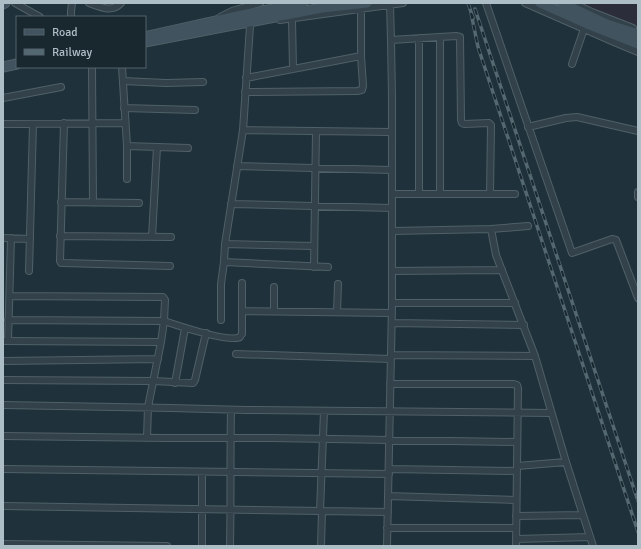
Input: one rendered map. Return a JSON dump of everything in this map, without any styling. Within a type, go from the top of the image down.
[{"type":"street","points":[[15,3],[38,16]]},
{"type":"street","points":[[72,3],[72,16]]},
{"type":"street","points":[[89,3],[108,9],[118,6],[121,3]]},
{"type":"street","points":[[213,21],[243,6],[260,3]]},
{"type":"street","points":[[146,36],[242,14],[303,3]]},
{"type":"street","points":[[146,42],[322,8],[403,3]]},
{"type":"street","points":[[486,3],[572,253],[612,239],[616,240],[638,298]]},
{"type":"street","points":[[525,3],[638,52]]},
{"type":"street","points":[[540,3],[587,24],[638,44]]},
{"type":"street","points":[[562,3],[607,24],[638,34]]},
{"type":"street","points":[[573,3],[638,30]]},
{"type":"street","points":[[387,546],[392,323],[392,132],[390,5]]},
{"type":"street","points":[[196,32],[205,34],[212,33],[364,6]]},
{"type":"street","points":[[245,92],[362,90],[361,56],[364,6]]},
{"type":"street","points":[[292,19],[293,69]]},
{"type":"street","points":[[221,320],[221,284],[243,130],[250,26]]},
{"type":"street","points":[[572,64],[584,29]]},
{"type":"street","points":[[440,37],[440,194]]},
{"type":"street","points":[[391,40],[460,37],[461,122],[464,124],[489,123],[491,125],[490,194]]},
{"type":"street","points":[[419,38],[419,194]]},
{"type":"street","points":[[246,78],[361,56]]},
{"type":"street","points":[[3,67],[16,64]]},
{"type":"street","points":[[92,68],[93,203]]},
{"type":"street","points":[[122,68],[128,179]]},
{"type":"street","points":[[123,81],[166,83],[203,82]]},
{"type":"street","points":[[3,98],[61,87]]},
{"type":"street","points":[[124,108],[195,110]]},
{"type":"street","points":[[528,127],[566,118],[577,117],[638,131]]},
{"type":"street","points":[[64,123],[59,259],[61,263],[170,266]]},
{"type":"street","points":[[3,124],[125,123]]},
{"type":"street","points":[[29,271],[34,124]]},
{"type":"street","points":[[243,130],[392,132]]},
{"type":"street","points":[[314,266],[316,131]]},
{"type":"street","points":[[127,146],[188,148]]},
{"type":"street","points":[[152,237],[157,147]]},
{"type":"street","points":[[237,166],[392,170]]},
{"type":"street","points":[[638,192],[638,197]]},
{"type":"street","points":[[392,194],[515,194]]},
{"type":"street","points":[[61,202],[139,203]]},
{"type":"street","points":[[232,204],[392,208]]},
{"type":"street","points":[[392,231],[491,229],[528,226]]},
{"type":"street","points":[[491,229],[495,252],[535,356],[582,515],[593,546]]},
{"type":"street","points":[[60,236],[171,237]]},
{"type":"street","points":[[3,238],[30,239]]},
{"type":"street","points":[[10,296],[6,288],[6,271],[10,255],[11,238]]},
{"type":"street","points":[[226,244],[314,246]]},
{"type":"street","points":[[3,255],[10,255]]},
{"type":"street","points":[[224,262],[328,267]]},
{"type":"street","points":[[392,271],[502,270]]},
{"type":"street","points":[[7,323],[164,322],[206,333],[227,337],[238,337],[242,334],[242,283]]},
{"type":"street","points":[[337,312],[338,284]]},
{"type":"street","points":[[274,287],[274,311]]},
{"type":"street","points":[[10,296],[6,305],[6,341],[161,342]]},
{"type":"street","points":[[10,296],[163,298],[165,300],[161,342],[148,407],[147,438]]},
{"type":"street","points":[[392,303],[515,303]]},
{"type":"street","points":[[242,311],[392,313]]},
{"type":"street","points":[[392,323],[524,325]]},
{"type":"street","points":[[176,383],[185,328]]},
{"type":"street","points":[[3,380],[153,381],[190,383],[194,382],[206,333]]},
{"type":"street","points":[[236,354],[391,357],[535,356]]},
{"type":"street","points":[[3,361],[158,359]]},
{"type":"street","points":[[390,384],[517,385],[516,546]]},
{"type":"street","points":[[3,405],[231,410],[551,413]]},
{"type":"street","points":[[230,546],[231,410]]},
{"type":"street","points":[[321,546],[324,411]]},
{"type":"street","points":[[3,436],[517,442]]},
{"type":"street","points":[[3,469],[322,473],[517,468],[566,462]]},
{"type":"street","points":[[202,472],[202,546]]},
{"type":"street","points":[[388,496],[516,500]]},
{"type":"street","points":[[3,506],[388,512]]},
{"type":"street","points":[[516,516],[582,515]]},
{"type":"street","points":[[387,528],[516,528]]},
{"type":"street","points":[[516,539],[590,537]]},
{"type":"street","points":[[3,544],[167,546]]},
{"type":"shaded area","points":[[573,3],[638,3],[638,29]]},
{"type":"railway","points":[[468,3],[473,18]]},
{"type":"railway","points":[[475,9],[638,501]]},
{"type":"railway","points":[[471,13],[478,47],[638,532]]}]
